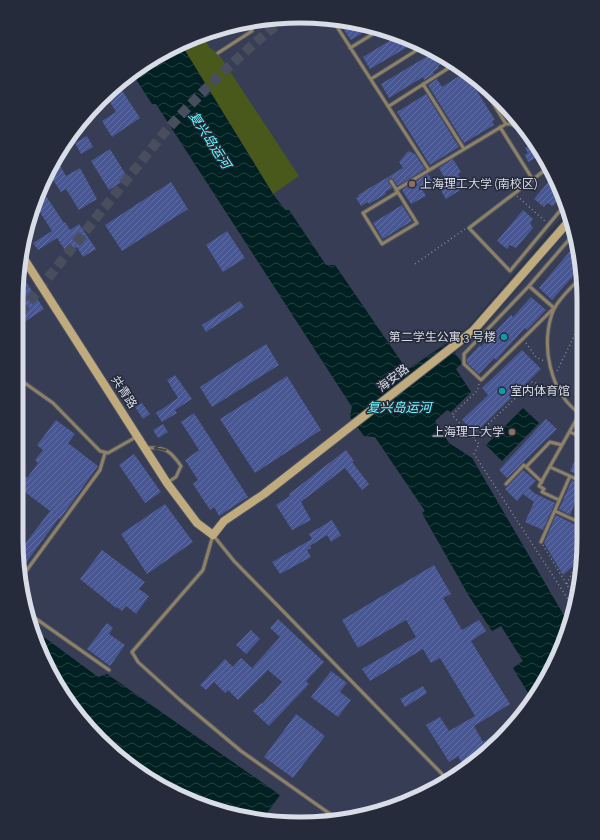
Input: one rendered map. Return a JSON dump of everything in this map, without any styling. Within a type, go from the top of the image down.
[{"type":"street","name":"海安路","points":[[213,535],[224,521],[264,494],[452,348],[480,323],[567,224]]},
{"type":"street","name":"共青路","points":[[26,261],[167,483],[197,523],[213,535]]},
{"type":"lane","points":[[336,25],[430,170]]},
{"type":"lane","points":[[218,52],[252,31],[250,27]]},
{"type":"lane","points":[[350,48],[375,33]]},
{"type":"lane","points":[[371,79],[418,50]]},
{"type":"lane","points":[[389,106],[450,67]]},
{"type":"lane","points":[[423,84],[464,149]]},
{"type":"lane","points":[[490,99],[506,124]]},
{"type":"lane","points":[[391,181],[397,191],[417,223],[382,244],[364,213],[397,191],[430,170],[500,127],[506,124],[511,124],[518,128]]},
{"type":"lane","points":[[500,127],[532,180]]},
{"type":"lane","points":[[544,170],[468,228],[510,271],[561,209]]},
{"type":"lane","points":[[570,238],[529,286],[464,354],[464,364],[481,380],[554,308],[576,283]]},
{"type":"lane","points":[[529,286],[554,308]]},
{"type":"lane","points":[[554,308],[548,342],[550,364],[554,377],[564,396],[577,410]]},
{"type":"lane","points":[[23,382],[53,403],[100,451],[105,453],[115,450],[138,436]]},
{"type":"lane","points":[[559,500],[542,492],[544,489],[539,486],[577,421]]},
{"type":"lane","points":[[570,432],[577,435]]},
{"type":"lane","points":[[506,484],[524,465],[526,467],[550,442],[562,445]]},
{"type":"lane","points":[[146,448],[157,448],[169,451],[181,466],[176,477],[167,483]]},
{"type":"lane","points":[[25,573],[100,470],[103,465],[105,453]]},
{"type":"lane","points":[[526,467],[542,482]]},
{"type":"lane","points":[[550,467],[577,479]]},
{"type":"lane","points":[[541,542],[570,476]]},
{"type":"lane","points":[[555,511],[577,521]]},
{"type":"lane","points":[[213,535],[234,561],[444,776]]},
{"type":"lane","points":[[213,535],[203,570],[132,652],[134,656],[180,700],[241,751],[332,815]]},
{"type":"lane","points":[[34,617],[109,670]]},
{"type":"path","points":[[514,194],[549,224]]},
{"type":"path","points":[[415,264],[468,228]]},
{"type":"path","points":[[554,377],[577,330]]},
{"type":"path","points":[[523,339],[536,357],[550,364]]},
{"type":"path","points":[[481,380],[476,391],[452,415],[479,444],[476,447],[477,450],[474,454],[570,601]]},
{"type":"path","points":[[474,438],[532,382],[537,383]]},
{"type":"path","points":[[541,542],[566,585],[572,591]]},
{"type":"path","points":[[566,585],[576,564]]},
{"type":"shaded area","name":"上海理工大学 (南校区)","points":[[300,23],[336,25],[372,32],[406,44],[438,60],[469,80],[496,104],[520,131],[548,177],[563,215],[469,326],[407,370],[335,265],[326,265],[289,210],[285,210],[273,194],[184,49],[228,32],[264,25]]},
{"type":"shaded area","points":[[135,77],[152,104],[156,104],[352,407],[350,417],[364,436],[375,437],[425,511],[422,514],[469,596],[492,631],[501,626],[523,661],[513,668],[529,695],[508,723],[483,748],[454,770],[423,788],[406,796],[372,808],[336,815],[300,817],[265,815],[280,796],[98,677],[40,634],[32,612],[28,594],[25,576],[23,540],[23,300],[25,264],[32,228],[44,194],[60,161],[80,131],[92,117],[104,104]]},
{"type":"shaded area","name":"上海理工大学","points":[[568,230],[575,264],[577,300],[577,540],[575,576],[566,619],[472,458],[449,443],[435,421],[447,410],[456,369],[462,363],[455,353],[480,332]]},
{"type":"green space","points":[[205,40],[210,48],[218,53],[299,176],[273,194],[184,49]]},
{"type":"water","name":"复兴岛运河","points":[[184,49],[273,194],[285,210],[289,210],[326,265],[335,265],[407,370],[448,343],[462,363],[456,369],[471,392],[451,412],[447,410],[435,421],[449,443],[472,458],[566,619],[548,663],[529,695],[513,668],[523,661],[501,626],[492,631],[469,596],[422,513],[425,511],[375,437],[364,436],[350,417],[352,407],[156,104],[152,104],[135,77],[162,60]]},
{"type":"water","points":[[523,408],[539,423],[502,461],[486,445]]},
{"type":"water","points":[[40,634],[98,677],[107,674],[280,795],[265,815],[228,808],[194,796],[177,788],[161,780],[131,760],[104,736],[80,709],[60,678]]},
{"type":"building","points":[[343,26],[366,31],[351,40],[344,30]]},
{"type":"building","points":[[392,39],[410,46],[370,69],[363,57]]},
{"type":"building","points":[[429,55],[443,63],[438,66],[439,68],[433,72],[434,74],[424,80],[423,77],[389,98],[381,84]]},
{"type":"building","points":[[461,75],[469,80],[495,120],[492,121],[494,125],[464,143],[428,85],[437,79],[442,87]]},
{"type":"building","points":[[121,89],[140,118],[112,137],[102,121],[116,112],[110,102],[101,107]]},
{"type":"building","points":[[426,94],[459,147],[430,165],[397,112]]},
{"type":"building","points":[[87,136],[93,147],[81,154],[75,143]]},
{"type":"building","points":[[529,145],[537,157],[528,162],[525,155],[528,153],[525,148]]},
{"type":"building","points":[[110,149],[128,178],[109,190],[91,161]]},
{"type":"building","points":[[408,151],[415,154],[425,169],[399,185],[397,185],[393,179],[390,178],[388,181],[392,188],[385,192],[386,194],[369,204],[368,202],[361,206],[356,198],[359,196],[358,195],[403,168],[399,162]]},
{"type":"building","points":[[453,159],[461,172],[458,174],[465,187],[446,199],[440,189],[448,184],[439,168]]},
{"type":"building","points":[[59,163],[66,176],[80,168],[97,199],[79,210],[66,189],[61,192],[52,178]]},
{"type":"building","points":[[428,174],[433,182],[422,189],[426,196],[411,204],[402,190]]},
{"type":"building","points":[[550,180],[556,193],[554,195],[558,200],[553,206],[547,203],[544,207],[534,199]]},
{"type":"building","points":[[171,182],[188,209],[122,251],[105,225]]},
{"type":"building","points":[[44,193],[70,230],[79,224],[96,249],[83,257],[77,247],[67,253],[57,238],[38,250],[33,243],[52,231],[38,210]]},
{"type":"building","points":[[402,205],[412,221],[383,239],[373,223]]},
{"type":"building","points":[[523,210],[533,219],[530,223],[533,228],[516,248],[510,245],[507,249],[497,241]]},
{"type":"building","points":[[227,231],[245,258],[223,272],[206,245]]},
{"type":"building","points":[[572,248],[576,273],[552,300],[539,288]]},
{"type":"building","points":[[24,279],[44,309],[23,323]]},
{"type":"building","name":"第二学生公寓 3 号楼","points":[[531,297],[546,310],[527,330],[525,328],[496,360],[494,358],[479,374],[467,363],[467,359],[480,345],[481,347],[511,315],[513,317]]},
{"type":"building","points":[[240,301],[244,307],[206,332],[202,325]]},
{"type":"building","points":[[266,344],[279,365],[212,407],[200,387]]},
{"type":"building","name":"室内体育馆","points":[[522,350],[541,369],[475,433],[462,420],[488,395],[482,388]]},
{"type":"building","points":[[175,375],[192,399],[175,410],[177,413],[162,422],[156,413],[178,398],[167,380]]},
{"type":"building","points":[[287,376],[321,430],[255,473],[220,419]]},
{"type":"building","points":[[142,403],[150,414],[143,419],[135,407]]},
{"type":"building","points":[[194,413],[248,497],[219,516],[214,507],[210,510],[193,484],[198,480],[185,460],[199,450],[181,422]]},
{"type":"building","points":[[546,419],[557,429],[507,478],[499,470]]},
{"type":"building","points":[[56,420],[75,434],[68,443],[98,466],[25,564],[23,546],[50,511],[23,491],[23,478],[25,476],[27,478],[38,463],[35,460],[43,450],[37,445]]},
{"type":"building","points":[[163,424],[168,432],[158,438],[153,430]]},
{"type":"building","points":[[346,450],[354,461],[352,462],[369,484],[362,490],[345,468],[301,502],[311,520],[292,530],[276,505],[290,496],[289,494]]},
{"type":"building","points":[[134,454],[161,492],[145,503],[119,465]]},
{"type":"building","points":[[577,456],[577,475],[570,471]]},
{"type":"building","points":[[523,470],[536,481],[529,488],[534,493],[555,503],[543,530],[525,522],[534,502],[523,494],[517,501],[505,489]]},
{"type":"building","points":[[572,480],[577,483],[577,504],[575,503],[570,515],[559,509]]},
{"type":"building","points":[[165,504],[193,542],[147,574],[121,534]]},
{"type":"building","points":[[556,515],[577,526],[576,564],[563,575],[544,543]]},
{"type":"building","points":[[332,520],[341,535],[331,542],[327,535],[310,546],[311,548],[307,550],[311,557],[280,574],[272,562],[312,539],[309,534]]},
{"type":"building","points":[[102,550],[145,582],[139,589],[149,596],[136,614],[126,606],[122,611],[117,607],[116,608],[80,579]]},
{"type":"building","points":[[434,565],[451,594],[443,598],[462,630],[479,620],[486,631],[471,641],[510,704],[474,726],[483,742],[502,730],[483,748],[463,764],[458,756],[449,762],[426,725],[440,717],[449,731],[475,716],[440,658],[431,663],[423,649],[370,681],[362,669],[416,637],[406,620],[358,648],[342,620]]},
{"type":"building","points":[[575,577],[573,589],[570,588]]},
{"type":"building","points":[[278,619],[324,662],[306,681],[309,684],[269,726],[253,711],[261,703],[262,704],[282,682],[268,670],[238,700],[228,690],[225,693],[214,682],[206,690],[200,685],[225,659],[233,667],[241,658],[252,668],[280,637],[270,628]]},
{"type":"building","points":[[107,623],[113,628],[109,634],[125,645],[110,666],[87,649]]},
{"type":"building","points":[[251,630],[260,639],[246,654],[236,645]]},
{"type":"building","points":[[331,671],[347,683],[340,692],[351,700],[338,717],[311,697]]},
{"type":"building","points":[[423,686],[427,693],[405,707],[400,699]]},
{"type":"building","points":[[296,714],[325,736],[293,778],[264,757]]},
{"type":"tunnel","points":[[23,309],[164,133],[222,73],[278,24]]},
{"type":"place","name":"上海理工大学 (南校区)","points":[[412,184]]},
{"type":"place","name":"第二学生公寓 3 号楼","points":[[504,337]]},
{"type":"place","name":"室内体育馆","points":[[502,391]]},
{"type":"place","name":"上海理工大学","points":[[512,432]]}]
